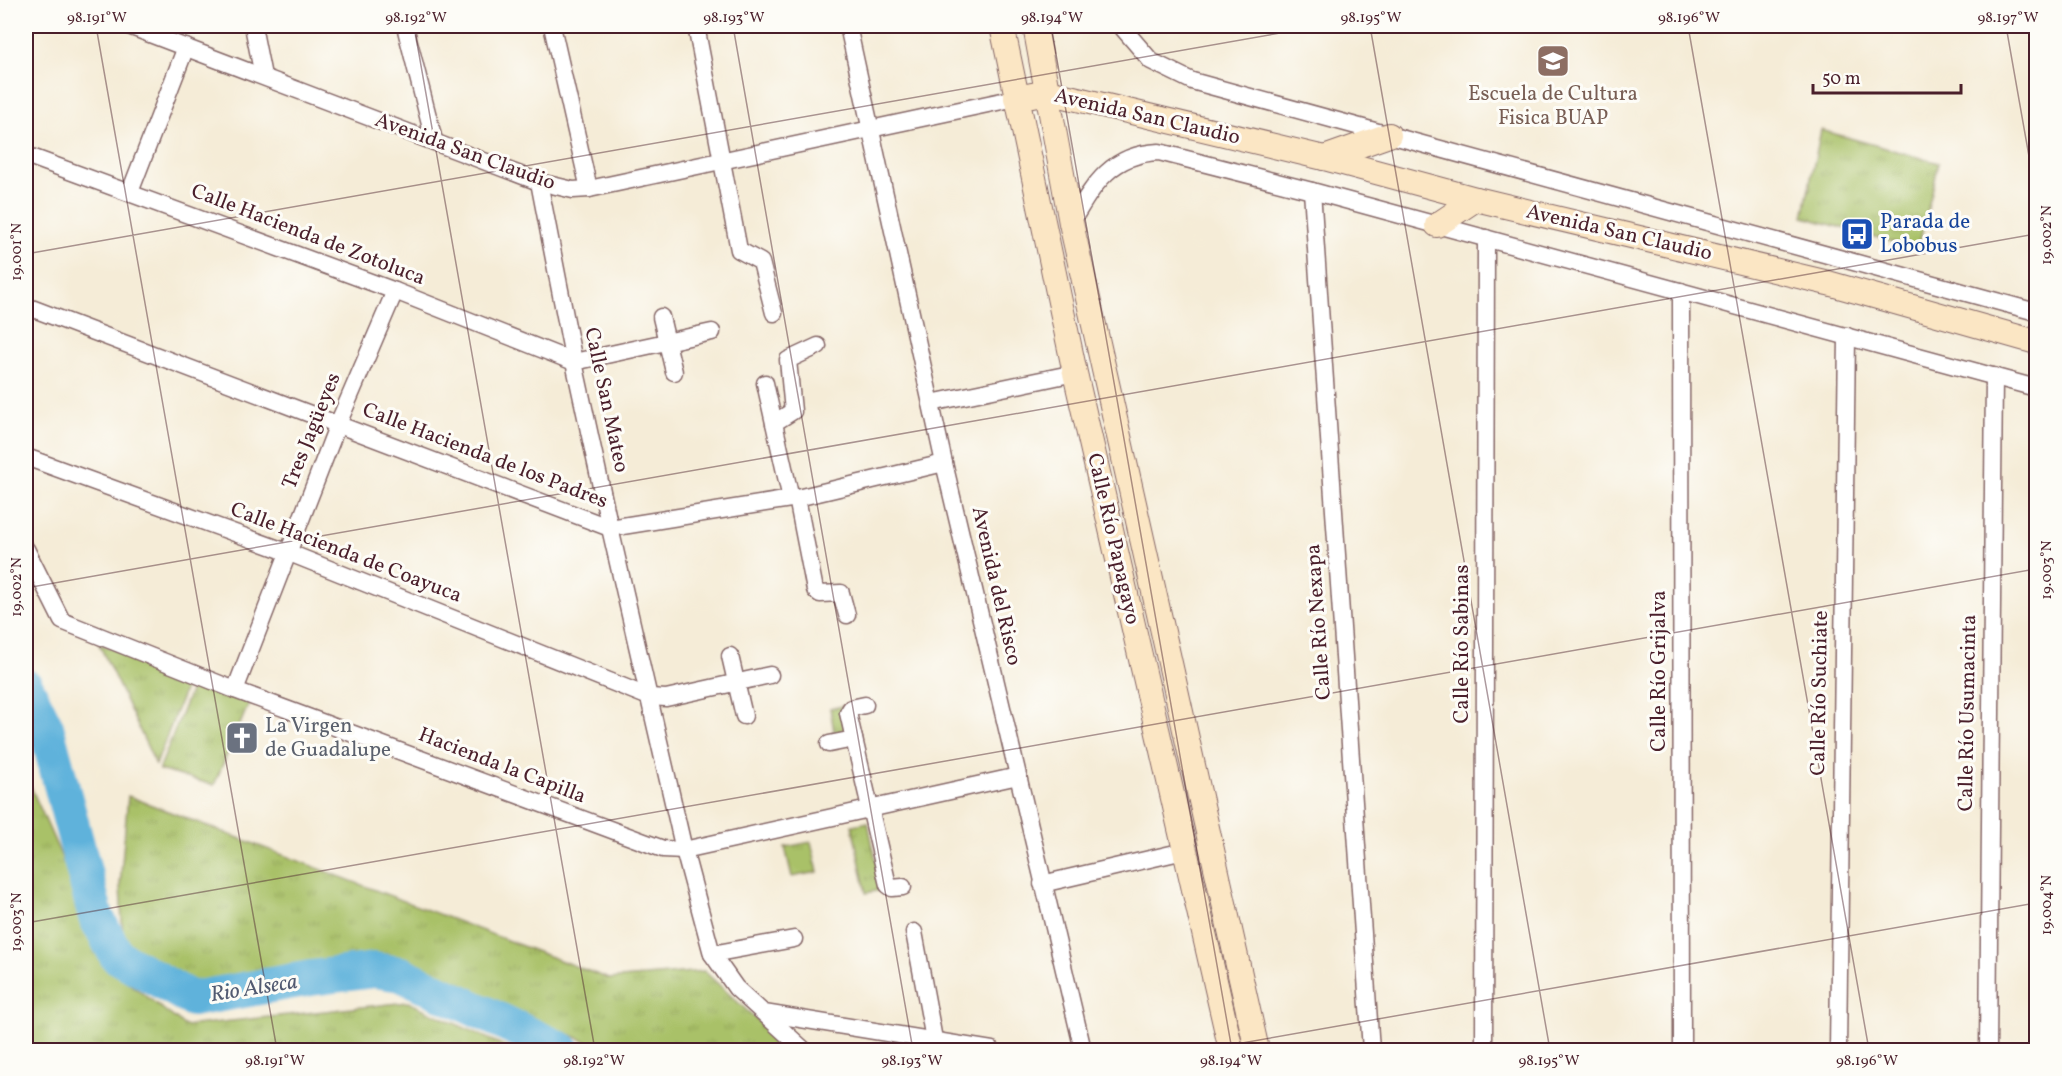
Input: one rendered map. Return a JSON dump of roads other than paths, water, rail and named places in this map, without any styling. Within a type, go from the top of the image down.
[{"type":"main road","name":"Calle Río Papagayo","points":[[1002,26],[1075,373],[1231,1050]]},
{"type":"main road","name":"Calle Río Papagayo","points":[[1035,26],[1071,223],[1257,1050]]},
{"type":"main road","name":"Avenida San Claudio","points":[[1016,98],[1048,92],[1324,158],[1476,199],[1828,283],[2037,342]]},
{"type":"main road","points":[[1324,158],[1389,135]]},
{"type":"main road","points":[[1437,225],[1476,199]]},
{"type":"street","name":"Avenida San Claudio","points":[[129,26],[434,140],[539,182],[573,190],[589,189],[724,161],[1016,98]]},
{"type":"street","points":[[253,26],[263,76]]},
{"type":"street","points":[[405,26],[434,140]]},
{"type":"street","points":[[552,26],[589,189]]},
{"type":"street","points":[[696,26],[724,161],[739,250],[741,254],[755,257],[761,262],[774,313]]},
{"type":"street","name":"Avenida del Risco","points":[[848,26],[944,463],[1083,1050]]},
{"type":"street","name":"Avenida San Claudio","points":[[1121,26],[1151,61],[1192,81],[2037,312]]},
{"type":"street","points":[[130,192],[186,47]]},
{"type":"street","name":"Avenida San Claudio","points":[[1071,223],[1104,175],[1115,164],[1141,153],[1159,152],[1312,190],[2037,388]]},
{"type":"street","name":"Calle Hacienda de Zotoluca","points":[[26,155],[395,291],[574,362]]},
{"type":"street","name":"Calle San Mateo","points":[[539,182],[574,362],[610,528],[684,850],[712,954]]},
{"type":"street","name":"Calle Río Nexapa","points":[[1312,190],[1371,1050]]},
{"type":"street","name":"Calle Río Sabinas","points":[[1484,1050],[1486,238]]},
{"type":"street","name":"Tres Jagüeyes","points":[[235,690],[338,424],[395,291]]},
{"type":"street","name":"Calle Río Grijalva","points":[[1681,291],[1682,1050]]},
{"type":"street","name":"Calle Hacienda de los Padres","points":[[26,306],[610,528],[794,498],[944,463]]},
{"type":"street","points":[[661,318],[674,372]]},
{"type":"street","points":[[574,362],[712,332]]},
{"type":"street","name":"Calle Río Suchiate","points":[[1838,1050],[1847,336]]},
{"type":"street","points":[[774,423],[793,411],[788,360],[819,346]]},
{"type":"street","points":[[931,403],[1075,373]]},
{"type":"street","name":"Calle Río Usumacinta","points":[[1988,1050],[1994,376]]},
{"type":"street","points":[[765,383],[817,593],[841,593],[848,615]]},
{"type":"street","name":"Calle Hacienda de Coayuca","points":[[26,457],[287,552],[648,697]]},
{"type":"street","name":"Hacienda la Capilla","points":[[26,549],[62,621],[235,690],[646,844],[684,850],[1018,776]]},
{"type":"street","points":[[730,656],[744,716]]},
{"type":"street","points":[[648,697],[666,698],[770,675]]},
{"type":"street","points":[[866,705],[848,710],[870,807],[896,887]]},
{"type":"street","points":[[829,744],[854,739]]},
{"type":"street","points":[[1042,884],[1184,852]]},
{"type":"street","points":[[914,932],[936,1046]]},
{"type":"street","points":[[794,939],[712,954],[736,988],[804,1050]]},
{"type":"street","points":[[764,1013],[936,1046],[992,1050]]},
{"type":"waterway","name":"Rio Alseca","points":[[26,687],[46,727],[96,917],[117,956],[192,999],[311,978],[374,970],[401,974],[562,1050]]},
{"type":"place","name":"Escuela de Cultura Fisica BUAP","points":[[1553,61]]},
{"type":"place","name":"Parada de Lobobus","points":[[1857,234]]},
{"type":"place","name":"La Virgen de Guadalupe","points":[[242,738]]}]
